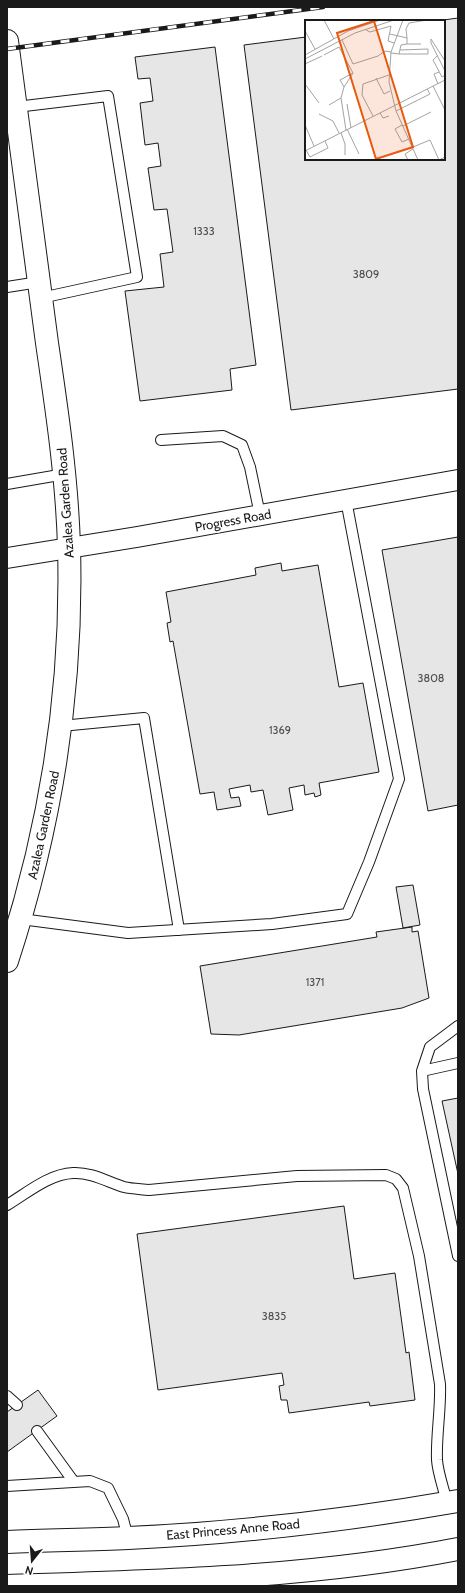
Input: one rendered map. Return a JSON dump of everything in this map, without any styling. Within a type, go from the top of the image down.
[{"type":"main road","name":"Azalea Garden Road","points":[[7,41],[65,474],[69,548],[68,642],[61,726],[56,763],[41,841],[21,919],[7,961]]},
{"type":"main road","name":"East Princess Anne Road","points":[[7,1542],[128,1538],[268,1527],[346,1518],[452,1502]]},
{"type":"main road","points":[[7,1586],[163,1581],[280,1580],[336,1568],[420,1556],[458,1548]]},
{"type":"street","name":"Progress Road","points":[[7,558],[458,480]]},
{"type":"lane","points":[[7,287],[40,290],[137,277],[108,96],[16,107]]},
{"type":"lane","points":[[161,440],[223,436],[242,445],[250,467],[260,515]]},
{"type":"lane","points":[[7,484],[65,474]]},
{"type":"lane","points":[[21,919],[128,933],[272,924],[347,914],[369,862],[400,779],[346,500]]},
{"type":"lane","points":[[61,726],[144,718],[179,930]]},
{"type":"lane","points":[[458,1026],[430,1047],[422,1071],[424,1089],[458,1256]]},
{"type":"lane","points":[[422,1071],[458,1063]]},
{"type":"lane","points":[[7,1205],[43,1182],[56,1176],[74,1173],[88,1174],[125,1187],[149,1190],[298,1176],[386,1175],[396,1179],[403,1188],[419,1256],[440,1384],[441,1400],[437,1434],[437,1461],[452,1502]]},
{"type":"lane","points":[[7,1396],[17,1405]]},
{"type":"lane","points":[[37,1431],[74,1482]]},
{"type":"lane","points":[[7,1486],[90,1481],[108,1488],[123,1519],[128,1538]]},
{"type":"building","points":[[458,18],[458,389],[291,410],[244,45],[305,37],[305,160],[445,160],[445,20],[443,20]]},
{"type":"building","points":[[215,47],[256,365],[230,369],[232,390],[140,401],[125,291],[164,287],[160,254],[173,252],[167,209],[154,210],[148,168],[161,166],[158,143],[145,145],[140,103],[153,101],[150,78],[138,79],[135,57]]},
{"type":"building","points":[[458,537],[458,805],[428,811],[382,550]]},
{"type":"building","points":[[281,563],[282,571],[318,565],[339,687],[363,683],[379,772],[319,783],[321,795],[315,797],[314,793],[305,795],[304,785],[289,788],[293,810],[268,815],[263,790],[251,792],[250,785],[229,789],[231,798],[239,797],[241,806],[217,810],[214,792],[200,794],[173,641],[170,642],[167,623],[171,622],[166,592],[256,575],[255,568]]},
{"type":"building","points":[[413,885],[420,925],[403,928],[396,887]]},
{"type":"building","points":[[412,927],[412,932],[418,931],[429,998],[402,1008],[239,1035],[211,1034],[200,966],[377,937],[376,932]]},
{"type":"building","points":[[458,1098],[458,1174],[442,1101]]},
{"type":"building","points":[[344,1206],[354,1279],[395,1273],[406,1353],[409,1352],[415,1400],[370,1406],[369,1402],[289,1413],[287,1400],[281,1400],[279,1386],[284,1385],[282,1373],[158,1390],[137,1234]]},
{"type":"building","points":[[38,1390],[57,1416],[7,1452],[7,1412]]},
{"type":"railway","points":[[7,49],[323,7]]}]
